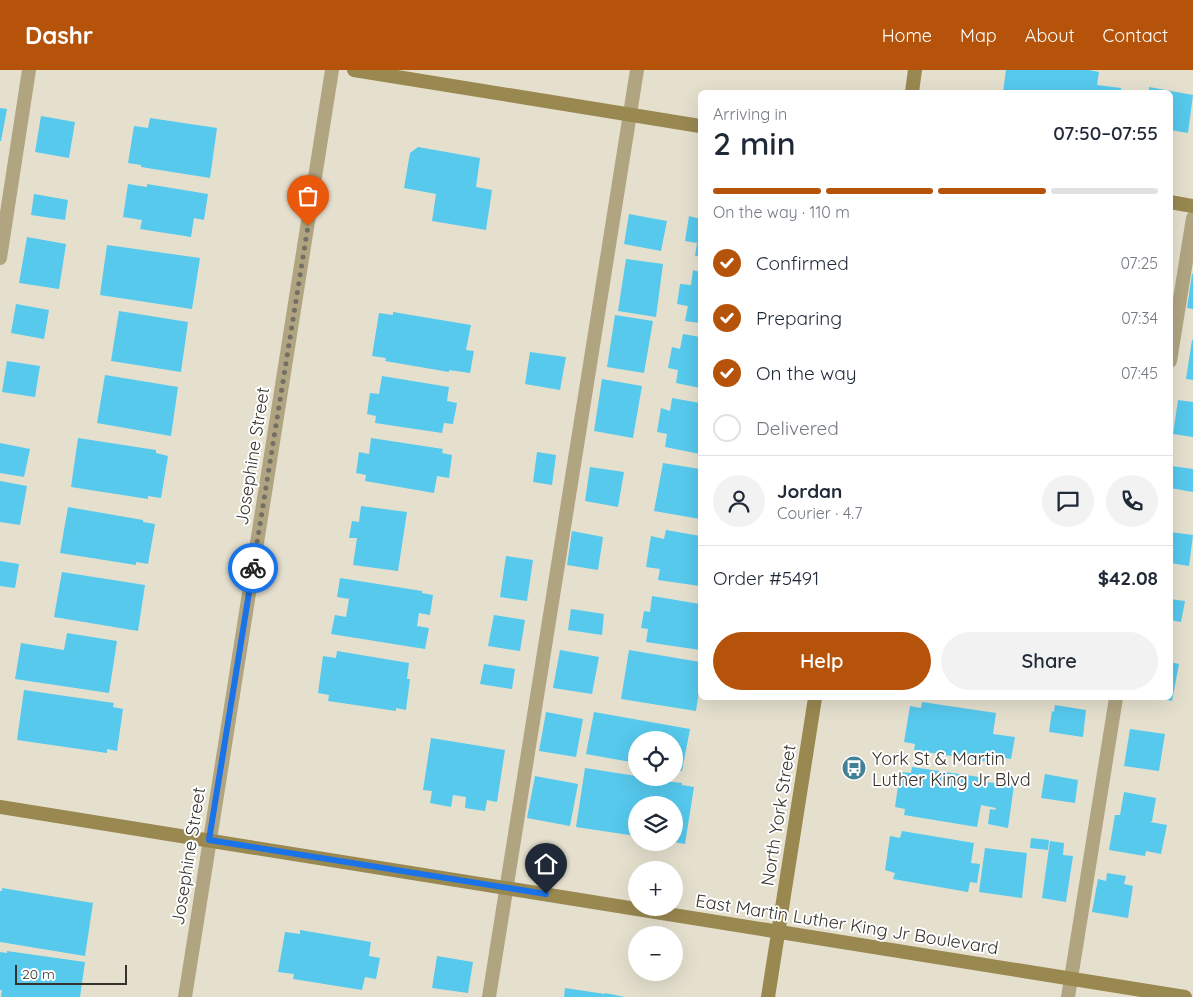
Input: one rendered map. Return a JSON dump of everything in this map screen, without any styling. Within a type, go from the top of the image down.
[{"type":"main road","points":[[354,70],[698,126]]},
{"type":"main road","points":[[912,90],[915,70]]},
{"type":"main road","points":[[1173,203],[1193,206]]},
{"type":"main road","name":"North York Street","points":[[768,997],[815,700]]},
{"type":"main road","name":"East Martin Luther King Jr Boulevard","points":[[0,807],[1185,997]]},
{"type":"street","points":[[0,258],[28,70]]},
{"type":"street","name":"Josephine Street","points":[[184,997],[332,70]]},
{"type":"street","points":[[489,997],[637,70]]},
{"type":"street","points":[[1173,342],[1193,218]]},
{"type":"street","points":[[1068,997],[1116,700]]},
{"type":"building","points":[[1006,70],[1089,70],[1099,72],[1097,85],[1121,88],[1121,90],[1003,90]]},
{"type":"building","points":[[1149,87],[1166,90],[1149,90]]},
{"type":"building","points":[[1173,91],[1193,95],[1188,133],[1173,130]]},
{"type":"building","points":[[0,108],[7,109],[1,141],[0,141]]},
{"type":"building","points":[[41,116],[75,122],[69,158],[35,152]]},
{"type":"building","points":[[150,118],[217,128],[210,178],[141,167],[141,165],[128,163],[134,126],[148,128]]},
{"type":"building","points":[[418,147],[480,158],[476,187],[492,190],[486,230],[432,221],[436,194],[404,188],[410,153]]},
{"type":"building","points":[[128,184],[147,187],[147,184],[208,194],[204,220],[194,218],[191,237],[140,229],[142,220],[123,217]]},
{"type":"building","points":[[34,194],[68,200],[65,220],[31,215]]},
{"type":"building","points":[[629,214],[667,221],[661,251],[624,244]]},
{"type":"building","points":[[689,216],[698,218],[698,256],[695,256],[697,243],[685,241]]},
{"type":"building","points":[[27,237],[66,244],[59,289],[19,283]]},
{"type":"building","points":[[107,245],[200,258],[192,309],[100,295]]},
{"type":"building","points":[[626,259],[663,264],[656,317],[618,311]]},
{"type":"building","points":[[693,270],[698,271],[698,323],[685,321],[688,306],[677,304],[680,284],[691,285]]},
{"type":"building","points":[[1193,274],[1193,309],[1187,308]]},
{"type":"building","points":[[16,304],[49,310],[44,339],[11,333]]},
{"type":"building","points":[[119,311],[188,322],[181,372],[111,361]]},
{"type":"building","points":[[393,312],[471,325],[466,350],[474,351],[470,373],[449,370],[449,372],[385,361],[386,358],[372,356],[379,313],[393,315]]},
{"type":"building","points":[[615,315],[653,321],[644,373],[607,367]]},
{"type":"building","points":[[683,334],[698,337],[698,388],[676,383],[678,370],[668,368],[672,347],[680,349]]},
{"type":"building","points":[[1193,340],[1193,380],[1186,379]]},
{"type":"building","points":[[530,352],[566,357],[560,390],[525,384]]},
{"type":"building","points":[[7,361],[40,366],[35,397],[2,392]]},
{"type":"building","points":[[105,375],[178,387],[171,436],[97,423]]},
{"type":"building","points":[[382,376],[449,387],[447,401],[457,403],[453,424],[444,423],[442,433],[375,423],[376,416],[367,414],[370,393],[379,394]]},
{"type":"building","points":[[602,379],[642,386],[633,438],[594,431]]},
{"type":"building","points":[[672,398],[698,403],[698,454],[665,447],[667,434],[657,432],[661,408],[670,411]]},
{"type":"building","points":[[1178,400],[1193,402],[1193,437],[1173,434]]},
{"type":"building","points":[[78,438],[156,450],[156,453],[168,456],[161,498],[148,496],[148,499],[71,487]]},
{"type":"building","points":[[371,438],[443,449],[442,453],[452,455],[449,478],[437,476],[434,493],[365,481],[366,475],[356,473],[359,452],[369,454]]},
{"type":"building","points":[[0,443],[30,449],[24,477],[0,473]]},
{"type":"building","points":[[537,452],[556,455],[552,485],[533,482]]},
{"type":"building","points":[[663,463],[698,469],[698,519],[654,511]]},
{"type":"building","points":[[1173,466],[1193,469],[1193,492],[1173,489]]},
{"type":"building","points":[[590,467],[624,472],[618,507],[585,501]]},
{"type":"building","points":[[0,481],[27,486],[20,525],[0,522]]},
{"type":"building","points":[[361,506],[407,512],[398,571],[353,565],[357,538],[349,538],[352,521],[359,522]]},
{"type":"building","points":[[68,507],[143,520],[143,522],[155,524],[148,564],[136,562],[136,565],[60,553]]},
{"type":"building","points":[[666,530],[698,536],[698,586],[658,580],[660,569],[646,567],[651,536],[664,539]]},
{"type":"building","points":[[572,531],[603,537],[598,570],[567,565]]},
{"type":"building","points":[[1173,532],[1193,535],[1189,566],[1173,563]]},
{"type":"building","points":[[506,556],[533,560],[527,601],[500,597]]},
{"type":"building","points":[[0,561],[19,564],[15,588],[0,586]]},
{"type":"building","points":[[62,572],[145,585],[138,631],[54,617]]},
{"type":"building","points":[[340,578],[422,591],[422,593],[433,595],[430,615],[419,613],[417,626],[429,628],[425,649],[331,634],[335,615],[346,617],[349,599],[337,597]]},
{"type":"building","points":[[652,596],[698,604],[698,650],[646,642],[648,629],[641,628],[644,611],[650,612]]},
{"type":"building","points":[[1173,599],[1185,601],[1181,622],[1173,621]]},
{"type":"building","points":[[571,609],[604,614],[602,635],[568,630]]},
{"type":"building","points":[[494,615],[525,620],[520,651],[488,646]]},
{"type":"building","points":[[67,633],[117,641],[109,693],[15,679],[21,643],[64,650]]},
{"type":"building","points":[[560,650],[599,657],[592,694],[553,688]]},
{"type":"building","points":[[629,650],[698,662],[696,711],[621,699]]},
{"type":"building","points":[[337,651],[409,663],[407,679],[410,679],[406,710],[396,708],[396,711],[328,701],[329,695],[318,693],[323,656],[336,658]]},
{"type":"building","points":[[1173,663],[1179,664],[1173,696]]},
{"type":"building","points":[[484,664],[515,669],[512,689],[480,684]]},
{"type":"building","points":[[24,690],[114,703],[113,707],[123,709],[117,751],[107,749],[107,753],[17,740]]},
{"type":"building","points":[[922,702],[996,713],[993,734],[1015,737],[1011,759],[989,756],[988,762],[914,750],[915,744],[904,742],[910,706],[921,708]]},
{"type":"building","points":[[1055,705],[1086,710],[1083,737],[1049,732],[1052,711],[1054,712]]},
{"type":"building","points":[[546,712],[583,719],[576,757],[539,751]]},
{"type":"building","points":[[594,712],[690,729],[683,766],[683,731],[628,731],[628,762],[586,754]]},
{"type":"building","points":[[1130,729],[1165,734],[1159,771],[1124,766]]},
{"type":"building","points":[[431,738],[505,750],[497,802],[487,800],[485,811],[465,808],[466,797],[453,795],[451,807],[430,803],[432,791],[423,790]]},
{"type":"building","points":[[912,767],[986,778],[985,782],[1014,785],[1008,828],[988,824],[990,809],[995,810],[996,808],[981,805],[977,827],[904,815],[905,809],[895,807],[900,772],[911,773]]},
{"type":"building","points":[[585,768],[628,775],[628,786],[683,785],[694,787],[685,844],[683,844],[683,796],[628,796],[628,835],[576,827]]},
{"type":"building","points":[[1045,774],[1078,780],[1075,803],[1041,798]]},
{"type":"building","points":[[535,776],[578,784],[570,826],[527,818]]},
{"type":"building","points":[[1124,792],[1156,798],[1152,821],[1150,822],[1167,825],[1161,854],[1146,851],[1145,856],[1109,850],[1115,815],[1120,815]]},
{"type":"building","points":[[902,831],[974,843],[971,863],[980,864],[977,883],[970,882],[968,892],[893,879],[895,873],[885,870],[890,836],[900,838]]},
{"type":"building","points":[[1031,838],[1049,840],[1048,850],[1030,848]]},
{"type":"building","points":[[1050,841],[1064,843],[1063,855],[1073,856],[1066,902],[1042,898]]},
{"type":"building","points":[[985,848],[1027,853],[1022,898],[979,892]]},
{"type":"building","points":[[1107,873],[1126,876],[1124,884],[1133,886],[1128,918],[1092,912],[1098,879],[1106,881]]},
{"type":"building","points":[[2,888],[93,903],[85,956],[0,942],[0,891],[2,891]]},
{"type":"building","points":[[300,930],[371,942],[369,956],[380,958],[376,979],[365,977],[362,990],[293,979],[294,974],[278,972],[285,932],[300,934]]},
{"type":"building","points":[[7,951],[85,962],[80,997],[1,997],[0,952],[7,953]]},
{"type":"building","points":[[437,956],[473,962],[468,993],[432,988]]},
{"type":"building","points":[[565,988],[605,993],[625,997],[564,997]]},
{"type":"way so far","points":[[253,568],[308,226]]},
{"type":"place","name":"York St & Martin Luther King Jr Blvd","points":[[854,768]]},
{"type":"route","points":[[253,568],[209,840],[546,894]]}]
